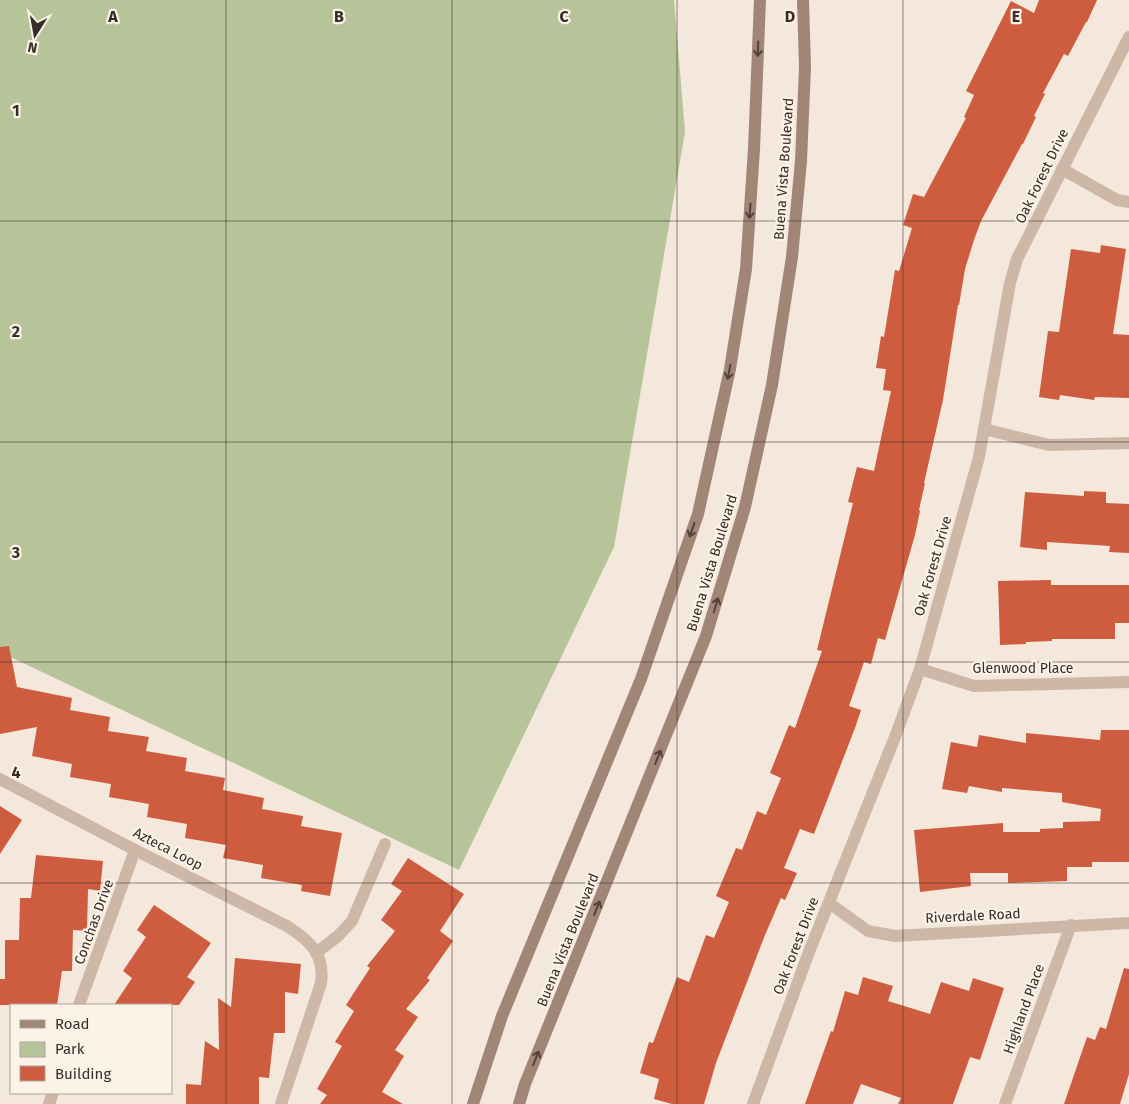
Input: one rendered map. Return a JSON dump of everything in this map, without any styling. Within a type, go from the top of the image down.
[{"type":"main road","name":"Buena Vista Boulevard","points":[[473,1104],[502,1016],[641,678],[698,514],[730,369],[746,269],[754,149],[760,0]]},
{"type":"main road","name":"Buena Vista Boulevard","points":[[519,1104],[525,1084],[706,636],[745,507],[772,385],[792,257],[801,161],[804,85],[803,0]]},
{"type":"street","name":"Oak Forest Drive","points":[[754,1104],[809,952],[920,669],[979,457],[1010,283],[1017,259],[1129,37]]},
{"type":"street","points":[[1062,169],[1117,200],[1129,202]]},
{"type":"street","points":[[984,429],[1049,445],[1129,443]]},
{"type":"street","name":"Glenwood Place","points":[[920,669],[974,686],[1129,682]]},
{"type":"street","name":"Azteca Loop","points":[[0,779],[135,850],[288,926],[302,935],[320,958],[323,970],[321,983],[281,1104]]},
{"type":"street","points":[[316,952],[338,936],[352,921],[386,844]]},
{"type":"street","name":"Conchas Drive","points":[[80,1004],[135,850]]},
{"type":"street","name":"Riverdale Road","points":[[829,903],[868,930],[895,936],[1129,923]]},
{"type":"street","name":"Highland Place","points":[[1005,1104],[1071,925]]},
{"type":"green space","points":[[0,0],[674,0],[685,132],[614,547],[459,870],[0,652]]},
{"type":"building","points":[[1039,0],[1097,0],[1068,56],[1064,54],[1043,93],[1045,94],[1034,116],[1036,117],[981,221],[974,240],[965,269],[943,400],[924,483],[915,535],[885,640],[878,638],[871,664],[864,662],[849,706],[861,710],[855,728],[814,834],[800,829],[784,868],[797,873],[785,900],[781,898],[765,935],[716,1063],[704,1104],[672,1104],[654,1099],[659,1079],[640,1073],[649,1042],[653,1043],[677,977],[689,982],[706,935],[714,938],[729,902],[716,896],[736,848],[742,850],[757,811],[766,815],[781,778],[770,773],[789,725],[795,728],[822,651],[817,650],[853,503],[848,502],[857,467],[874,471],[891,391],[883,390],[886,369],[876,368],[881,336],[884,337],[895,270],[899,271],[912,228],[903,225],[913,194],[924,197],[966,118],[964,117],[974,95],[966,91],[1011,1],[1034,13]]},
{"type":"building","points":[[1101,245],[1126,249],[1113,334],[1129,335],[1129,398],[1095,397],[1094,400],[1060,395],[1059,400],[1039,397],[1048,331],[1059,332],[1071,249],[1100,253]]},
{"type":"building","points":[[1084,491],[1106,492],[1106,503],[1129,504],[1129,553],[1109,552],[1110,546],[1047,542],[1047,550],[1020,547],[1025,492],[1084,496]]},
{"type":"building","points":[[1051,580],[1051,585],[1129,585],[1129,623],[1115,623],[1115,639],[1052,639],[1052,641],[1026,642],[1026,644],[1000,645],[998,581]]},
{"type":"building","points":[[9,646],[17,687],[72,698],[70,710],[110,717],[108,731],[149,737],[146,751],[187,758],[185,771],[225,778],[223,790],[264,798],[262,809],[303,816],[301,826],[342,833],[330,896],[301,891],[302,885],[261,878],[263,865],[223,858],[226,845],[185,838],[187,824],[147,817],[149,804],[109,797],[111,784],[70,777],[72,764],[32,756],[37,727],[0,734],[0,647]]},
{"type":"building","points":[[1101,730],[1129,730],[1129,862],[1092,862],[1092,867],[1067,867],[1067,881],[1008,883],[1008,873],[970,873],[971,886],[920,892],[914,830],[1003,823],[1003,832],[1040,832],[1040,829],[1063,828],[1063,822],[1100,821],[1101,809],[1062,802],[1062,793],[1002,788],[1002,792],[969,786],[967,793],[942,789],[951,742],[977,747],[979,735],[1026,743],[1026,733],[1100,740]]},
{"type":"building","points":[[0,806],[22,820],[0,854]]},
{"type":"building","points":[[36,855],[103,861],[100,891],[88,889],[87,931],[73,930],[72,971],[62,971],[57,1004],[0,1005],[0,979],[5,979],[5,940],[19,940],[20,898],[31,898]]},
{"type":"building","points":[[408,858],[464,894],[440,931],[453,941],[427,978],[430,980],[406,1009],[418,1017],[395,1050],[404,1056],[382,1092],[403,1104],[320,1104],[327,1095],[317,1089],[342,1046],[335,1042],[354,1011],[346,1005],[370,968],[367,966],[395,931],[381,920],[402,891],[391,884]]},
{"type":"building","points":[[154,905],[211,943],[187,977],[195,982],[179,1005],[115,1004],[132,978],[123,971],[146,937],[137,930]]},
{"type":"building","points":[[235,958],[301,964],[298,994],[285,992],[285,1033],[274,1033],[269,1078],[259,1077],[259,1104],[186,1104],[186,1084],[201,1085],[205,1041],[219,1050],[218,998],[231,1007]]},
{"type":"building","points":[[1124,968],[1129,969],[1129,1074],[1120,1104],[1064,1104],[1087,1037],[1095,1040],[1100,1027],[1106,1029]]},
{"type":"building","points":[[863,977],[893,986],[888,1001],[930,1014],[941,982],[969,991],[973,978],[1004,988],[980,1060],[970,1057],[953,1104],[898,1104],[901,1098],[861,1084],[853,1104],[805,1104],[831,1031],[833,1032],[845,991],[858,995]]}]
